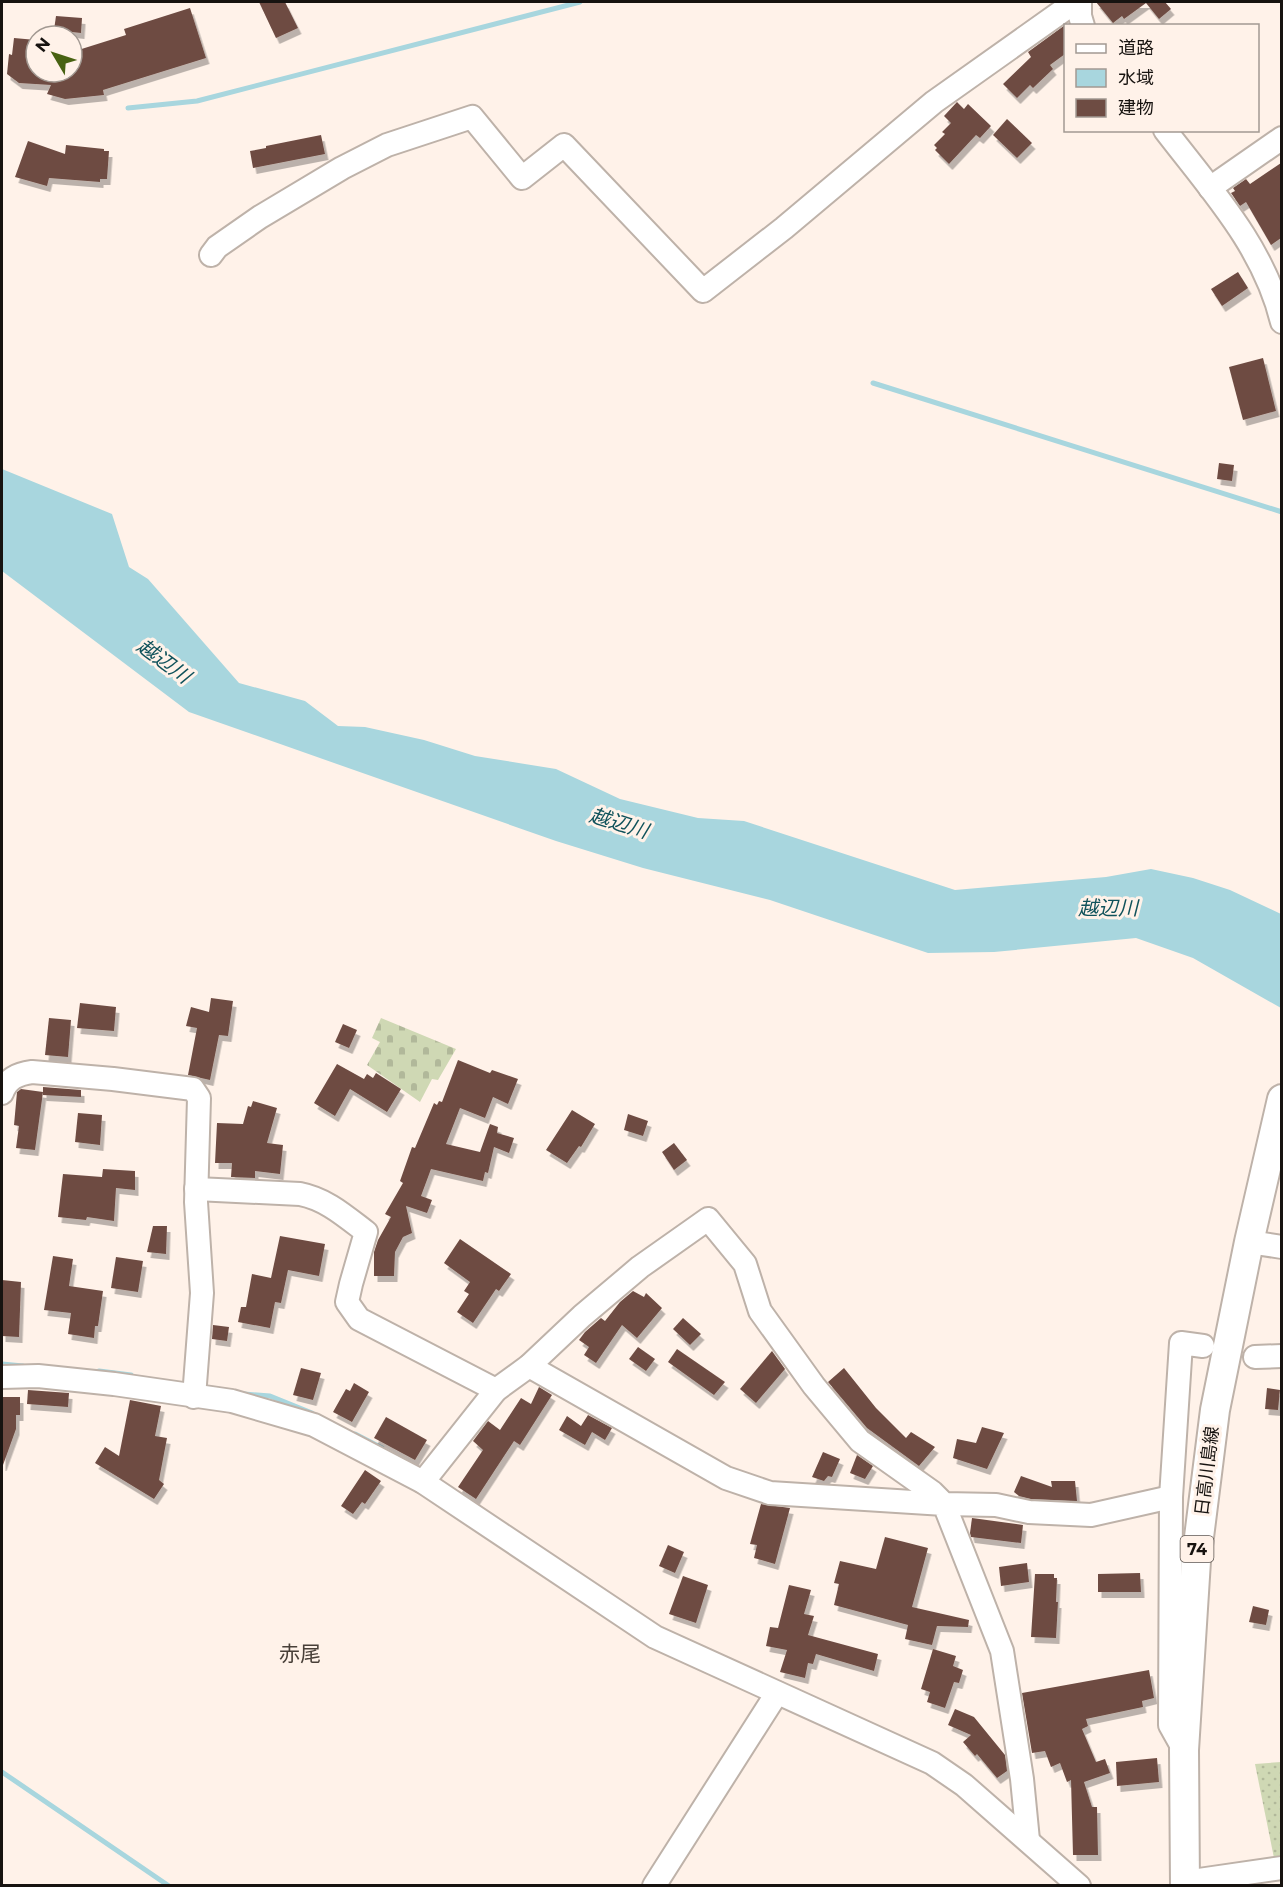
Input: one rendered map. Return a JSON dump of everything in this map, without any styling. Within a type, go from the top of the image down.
[{"type":"main road","name":"日高川島線","points":[[1185,1884],[1184,1750],[1196,1561],[1215,1410],[1281,1099]]},
{"type":"street","points":[[211,255],[217,247],[260,217],[342,168],[387,145],[472,117],[522,178],[564,145],[703,291],[784,228],[934,102],[1077,2],[1082,24]]},
{"type":"street","points":[[1167,132],[1243,233],[1265,271],[1281,316]]},
{"type":"street","points":[[1210,188],[1281,138]]},
{"type":"street","points":[[2,1093],[12,1078],[32,1072],[193,1089],[199,1098],[196,1189],[202,1293],[195,1391]]},
{"type":"street","points":[[196,1189],[300,1194],[314,1197],[340,1212],[366,1232],[347,1302],[359,1319],[496,1390]]},
{"type":"street","points":[[423,1482],[496,1390],[530,1366],[582,1316],[640,1267],[708,1219],[746,1264],[760,1311],[814,1386],[860,1441],[932,1491],[944,1504],[1002,1651],[1022,1779],[1028,1840]]},
{"type":"street","points":[[1252,1230],[1281,1247]]},
{"type":"street","points":[[1184,1750],[1170,1725],[1171,1497],[1181,1343],[1203,1346]]},
{"type":"street","points":[[1255,1357],[1281,1356]]},
{"type":"street","points":[[530,1366],[726,1478],[770,1493],[996,1505],[1029,1512],[1091,1515],[1171,1497]]},
{"type":"street","points":[[2,1377],[38,1376],[195,1391],[314,1425],[423,1482],[655,1637],[932,1763],[964,1785],[1079,1886]]},
{"type":"street","points":[[654,1886],[777,1694]]},
{"type":"street","points":[[1185,1884],[1281,1868]]},
{"type":"green space","points":[[381,1018],[456,1049],[438,1080],[432,1079],[420,1102],[367,1065],[380,1042],[372,1038]]},
{"type":"green space","points":[[1281,1762],[1281,1858],[1274,1858],[1255,1764]]},
{"type":"water","name":"越辺川","points":[[2,469],[112,514],[129,567],[148,579],[239,683],[305,701],[338,726],[365,727],[424,740],[475,756],[556,769],[620,799],[698,818],[744,821],[955,890],[1106,877],[1151,869],[1193,878],[1230,890],[1281,914],[1281,1008],[1193,958],[1136,938],[994,952],[928,953],[770,900],[643,868],[556,841],[189,712],[2,571]]},
{"type":"building","points":[[259,2],[285,2],[298,28],[276,38]]},
{"type":"building","points":[[1096,2],[1165,2],[1171,9],[1159,19],[1146,3],[1124,19],[1122,16],[1113,23]]},
{"type":"building","points":[[190,8],[206,58],[103,90],[104,95],[65,99],[47,94],[51,85],[35,84],[84,84],[84,48],[126,35],[124,29]]},
{"type":"building","points":[[56,16],[82,18],[82,24],[55,24]]},
{"type":"building","points":[[1064,26],[1064,55],[1050,65],[1053,69],[1033,88],[1030,85],[1017,98],[1003,84],[1031,57],[1028,52]]},
{"type":"building","points":[[14,38],[24,39],[24,83],[19,83],[7,74],[9,54],[12,55]]},
{"type":"building","points":[[957,102],[964,109],[968,104],[991,126],[980,138],[976,135],[949,164],[935,150],[937,148],[934,145],[945,134],[942,132],[951,123],[944,116]]},
{"type":"building","points":[[1007,119],[1032,143],[1017,158],[993,135]]},
{"type":"building","points":[[321,135],[325,154],[253,168],[250,151]]},
{"type":"building","points":[[28,141],[65,154],[66,145],[109,151],[107,179],[100,179],[100,182],[49,178],[47,186],[15,177]]},
{"type":"building","points":[[1281,163],[1281,238],[1271,245],[1246,202],[1240,206],[1231,193],[1235,191],[1233,188],[1246,179],[1250,184]]},
{"type":"building","points":[[1238,272],[1248,288],[1222,306],[1211,289]]},
{"type":"building","points":[[1263,358],[1276,411],[1243,420],[1229,367]]},
{"type":"building","points":[[1219,463],[1234,465],[1232,481],[1217,479]]},
{"type":"building","points":[[211,998],[233,1001],[228,1036],[219,1035],[210,1080],[188,1075],[197,1028],[186,1026],[191,1007],[209,1012]]},
{"type":"building","points":[[80,1003],[116,1007],[114,1031],[77,1028]]},
{"type":"building","points":[[49,1018],[71,1020],[68,1057],[45,1055]]},
{"type":"building","points":[[343,1024],[357,1030],[349,1048],[335,1042]]},
{"type":"building","points":[[458,1060],[490,1073],[492,1070],[518,1079],[508,1104],[493,1097],[485,1118],[460,1108],[446,1144],[480,1152],[490,1124],[498,1127],[497,1133],[514,1138],[509,1153],[494,1147],[488,1173],[485,1172],[483,1181],[431,1169],[421,1196],[432,1200],[427,1213],[406,1206],[412,1233],[403,1237],[395,1252],[394,1276],[374,1276],[374,1252],[391,1217],[385,1214],[403,1183],[400,1181],[412,1147],[415,1148],[434,1103],[437,1105],[439,1101],[442,1102]]},
{"type":"building","points":[[337,1064],[364,1079],[367,1074],[373,1078],[376,1073],[401,1089],[387,1112],[350,1089],[335,1116],[314,1103]]},
{"type":"building","points":[[43,1087],[81,1090],[81,1097],[43,1095]]},
{"type":"building","points":[[21,1089],[43,1092],[35,1150],[16,1148],[19,1126],[14,1125],[17,1092]]},
{"type":"building","points":[[253,1101],[277,1108],[267,1143],[283,1145],[280,1174],[255,1171],[255,1178],[231,1177],[232,1163],[215,1163],[217,1123],[243,1124],[248,1106],[251,1107]]},
{"type":"building","points":[[572,1110],[595,1124],[581,1147],[579,1146],[567,1163],[546,1150]]},
{"type":"building","points":[[78,1113],[102,1115],[100,1145],[75,1142]]},
{"type":"building","points":[[628,1114],[648,1121],[643,1136],[624,1130]]},
{"type":"building","points":[[674,1143],[687,1160],[674,1170],[662,1152]]},
{"type":"building","points":[[103,1169],[135,1171],[135,1190],[116,1188],[114,1221],[87,1217],[86,1220],[58,1217],[63,1174],[102,1177]]},
{"type":"building","points":[[153,1226],[167,1226],[166,1254],[147,1252]]},
{"type":"building","points":[[280,1236],[325,1244],[319,1276],[288,1270],[281,1303],[275,1302],[270,1328],[238,1322],[241,1307],[246,1307],[252,1274],[271,1278]]},
{"type":"building","points":[[460,1239],[511,1274],[499,1291],[496,1289],[473,1323],[457,1312],[469,1294],[464,1291],[470,1282],[444,1263]]},
{"type":"building","points":[[53,1256],[73,1259],[69,1286],[103,1291],[94,1338],[68,1334],[71,1313],[44,1310]]},
{"type":"building","points":[[116,1257],[143,1261],[138,1292],[111,1288]]},
{"type":"building","points":[[2,1280],[21,1282],[19,1337],[2,1336]]},
{"type":"building","points":[[633,1291],[644,1297],[646,1293],[662,1308],[637,1338],[622,1325],[596,1363],[584,1355],[589,1347],[579,1340],[601,1318],[605,1321],[620,1302]]},
{"type":"building","points":[[683,1318],[701,1334],[690,1345],[673,1329]]},
{"type":"building","points":[[213,1325],[229,1327],[227,1341],[212,1339]]},
{"type":"building","points":[[638,1347],[655,1359],[646,1371],[629,1359]]},
{"type":"building","points":[[677,1349],[725,1382],[714,1395],[668,1362]]},
{"type":"building","points":[[772,1351],[785,1369],[756,1403],[740,1389]]},
{"type":"building","points":[[301,1368],[321,1373],[313,1400],[293,1395]]},
{"type":"building","points":[[844,1368],[876,1408],[906,1438],[911,1432],[935,1447],[919,1466],[867,1428],[828,1382]]},
{"type":"building","points":[[354,1383],[369,1392],[352,1422],[333,1412],[346,1389],[350,1391]]},
{"type":"building","points":[[539,1387],[552,1395],[520,1445],[514,1441],[476,1499],[458,1487],[483,1450],[473,1441],[488,1421],[500,1430],[521,1398],[531,1404]]},
{"type":"building","points":[[1267,1388],[1280,1390],[1278,1410],[1265,1409]]},
{"type":"building","points":[[28,1390],[69,1393],[68,1407],[27,1404]]},
{"type":"building","points":[[2,1397],[20,1397],[20,1415],[16,1415],[16,1429],[3,1465],[2,1465]]},
{"type":"building","points":[[130,1400],[161,1406],[155,1436],[167,1438],[159,1480],[164,1484],[154,1499],[95,1463],[105,1447],[119,1456]]},
{"type":"building","points":[[588,1415],[612,1428],[605,1440],[592,1432],[585,1445],[559,1430],[567,1416],[581,1426]]},
{"type":"building","points":[[386,1417],[427,1440],[415,1460],[374,1438]]},
{"type":"building","points":[[982,1427],[1004,1433],[987,1469],[953,1458],[957,1439],[976,1443]]},
{"type":"building","points":[[823,1452],[840,1459],[832,1477],[828,1476],[824,1481],[812,1477]]},
{"type":"building","points":[[857,1455],[873,1466],[865,1479],[850,1473]]},
{"type":"building","points":[[365,1470],[381,1481],[365,1504],[362,1502],[353,1514],[341,1506]]},
{"type":"building","points":[[1021,1476],[1052,1487],[1051,1481],[1075,1481],[1077,1501],[1031,1499],[1019,1496],[1014,1492]]},
{"type":"building","points":[[761,1504],[790,1508],[775,1564],[754,1558],[757,1545],[750,1544]]},
{"type":"building","points":[[972,1518],[1023,1525],[1021,1543],[971,1537]]},
{"type":"building","points":[[885,1537],[928,1548],[912,1607],[969,1620],[968,1627],[937,1626],[932,1645],[905,1639],[908,1625],[834,1605],[839,1584],[834,1583],[840,1561],[876,1569]]},
{"type":"building","points":[[668,1545],[684,1552],[675,1573],[659,1566]]},
{"type":"building","points":[[1027,1563],[1029,1582],[1001,1586],[999,1567]]},
{"type":"building","points":[[1140,1573],[1141,1592],[1098,1592],[1098,1574]]},
{"type":"building","points":[[1035,1574],[1054,1574],[1054,1578],[1057,1578],[1056,1638],[1031,1637]]},
{"type":"building","points":[[683,1576],[708,1585],[696,1623],[669,1614]]},
{"type":"building","points":[[789,1585],[811,1590],[804,1614],[814,1616],[808,1635],[878,1654],[874,1671],[816,1654],[813,1664],[808,1663],[805,1678],[780,1672],[787,1650],[766,1646],[770,1627],[778,1628]]},
{"type":"building","points":[[1253,1606],[1269,1610],[1266,1625],[1249,1622]]},
{"type":"building","points":[[933,1649],[956,1656],[953,1666],[963,1670],[959,1683],[954,1682],[945,1708],[927,1702],[930,1692],[921,1689]]},
{"type":"building","points":[[1149,1670],[1154,1698],[1142,1701],[1143,1707],[1086,1719],[1088,1726],[1082,1729],[1096,1762],[1105,1759],[1110,1773],[1084,1782],[1092,1807],[1097,1807],[1098,1855],[1073,1855],[1071,1780],[1067,1782],[1060,1763],[1051,1767],[1045,1751],[1032,1753],[1022,1693]]},
{"type":"building","points":[[955,1709],[974,1717],[1005,1755],[1007,1771],[997,1778],[977,1754],[975,1756],[963,1742],[971,1735],[948,1725]]},
{"type":"building","points":[[1157,1758],[1159,1782],[1117,1786],[1116,1762]]},
{"type":"waterway","points":[[128,108],[197,101],[580,2]]},
{"type":"waterway","points":[[873,383],[1282,512]]},
{"type":"waterway","points":[[2,1364],[23,1366]]},
{"type":"waterway","points":[[99,1371],[131,1375]]},
{"type":"waterway","points":[[244,1394],[270,1396],[312,1413]]},
{"type":"waterway","points":[[355,1434],[382,1448]]},
{"type":"waterway","points":[[2,1772],[169,1886]]},
{"type":"district","name":"赤尾","points":[[300,1653]]}]
